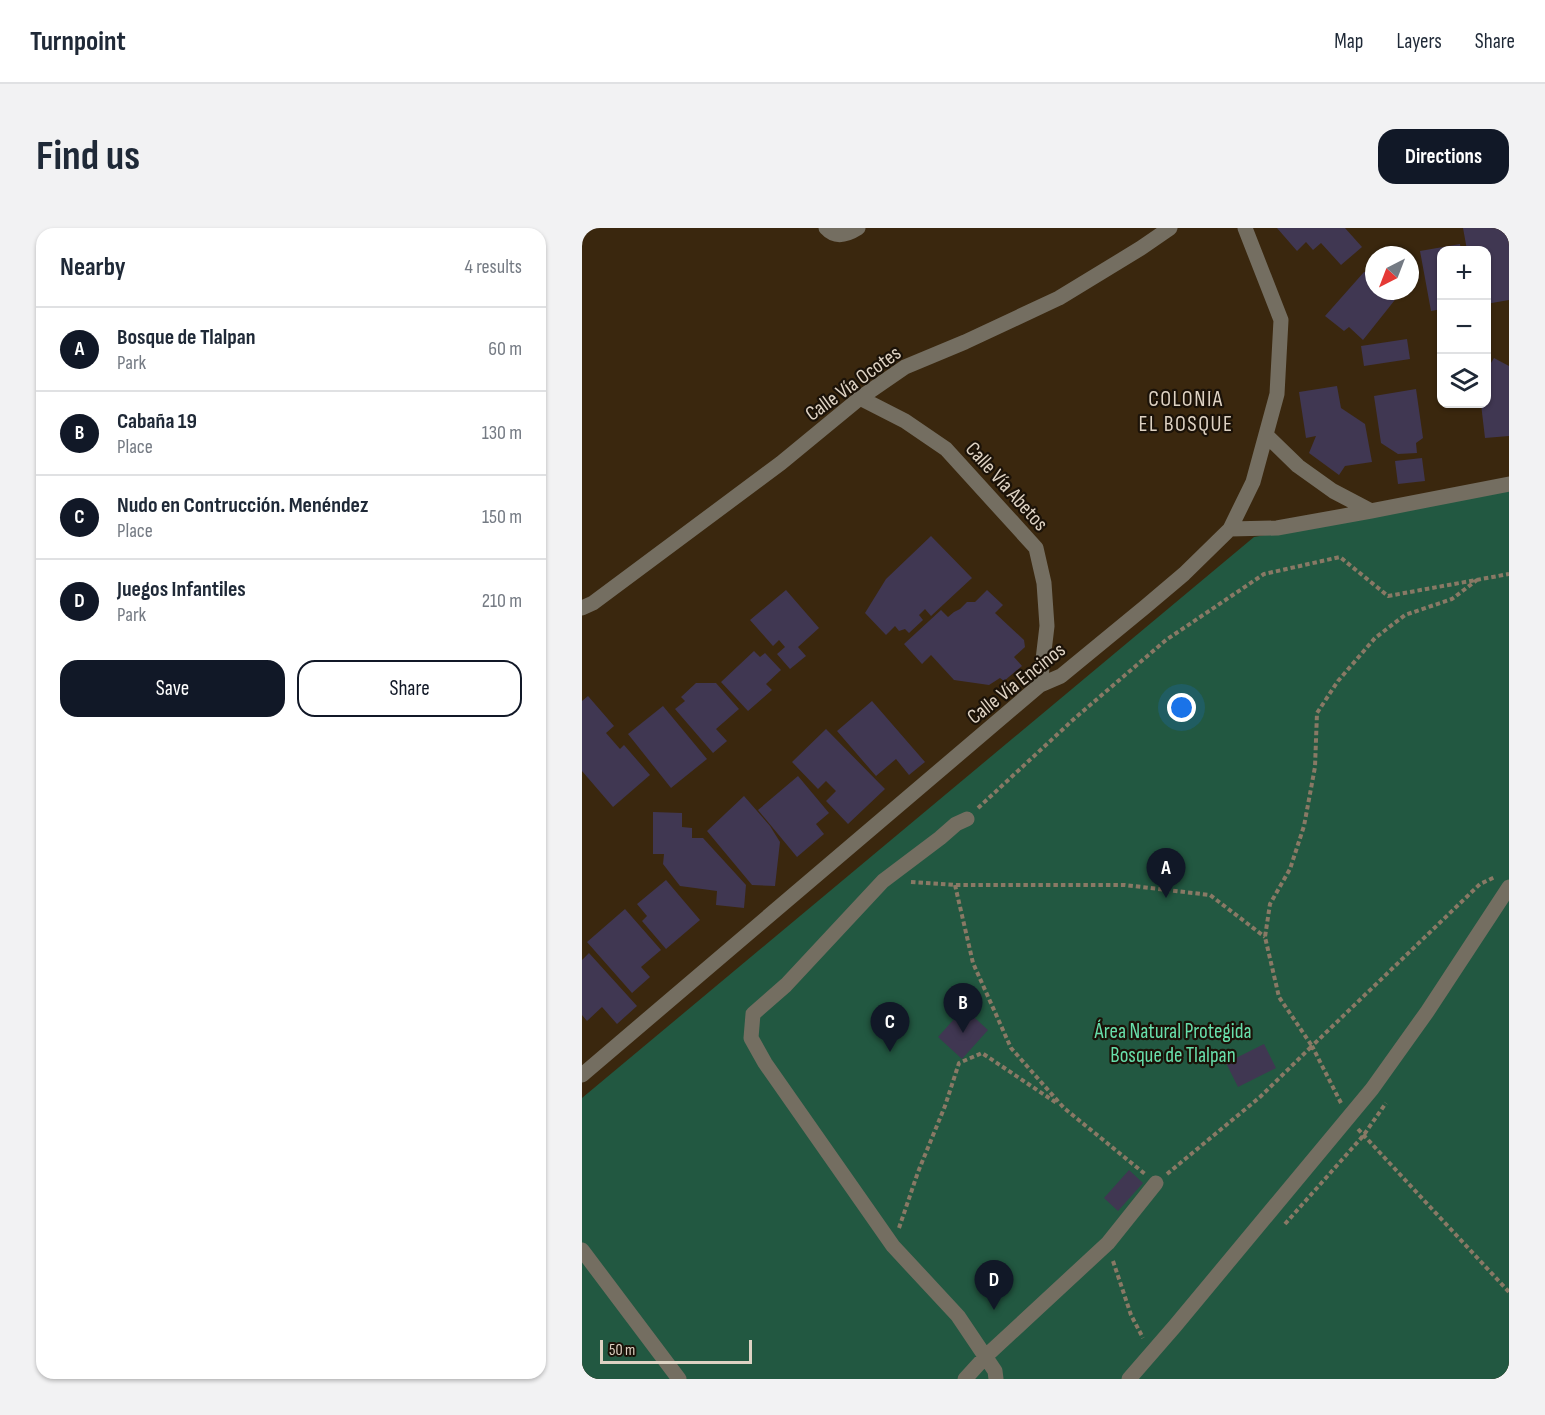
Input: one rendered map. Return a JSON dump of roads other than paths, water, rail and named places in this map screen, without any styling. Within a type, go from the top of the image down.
[{"type":"street","points":[[826,228],[831,234],[840,236],[858,228]]},
{"type":"street","name":"Calle Vía Ocotes","points":[[582,608],[593,603],[781,463],[860,398],[905,367],[1059,298],[1170,228]]},
{"type":"street","name":"Calle Vía Encinos","points":[[582,1076],[1040,686],[1061,676],[1145,607],[1184,574],[1230,529],[1253,482],[1277,394],[1281,320],[1245,228]]},
{"type":"street","name":"Calle Vía Abetos","points":[[860,398],[904,421],[946,449],[1036,548],[1044,583],[1047,626],[1040,686]]},
{"type":"street","points":[[1266,435],[1298,466],[1332,491],[1371,511]]},
{"type":"street","points":[[1230,529],[1277,528],[1509,484]]},
{"type":"street","points":[[967,819],[956,824],[883,881],[786,985],[753,1014],[751,1038],[765,1063],[894,1246],[958,1316],[986,1356],[995,1371],[996,1379]]},
{"type":"street","points":[[1129,1379],[1372,1089],[1428,1012],[1504,881]]},
{"type":"street","points":[[965,1379],[986,1356],[1107,1243],[1156,1183]]},
{"type":"street","points":[[582,1250],[679,1379]]},
{"type":"place","name":"Bosque de Tlalpan","points":[[1166,898]]},
{"type":"place","name":"Cabaña 19","points":[[963,1033]]},
{"type":"place","name":"Nudo en Contrucción. Menéndez","points":[[890,1052]]},
{"type":"place","name":"Juegos Infantiles","points":[[994,1310]]},
{"type":"district","name":"COLONIA EL BOSQUE","points":[[1186,410]]},
{"type":"park label","name":"Área Natural Protegida Bosque de Tlalpan","points":[[1173,1043]]}]
